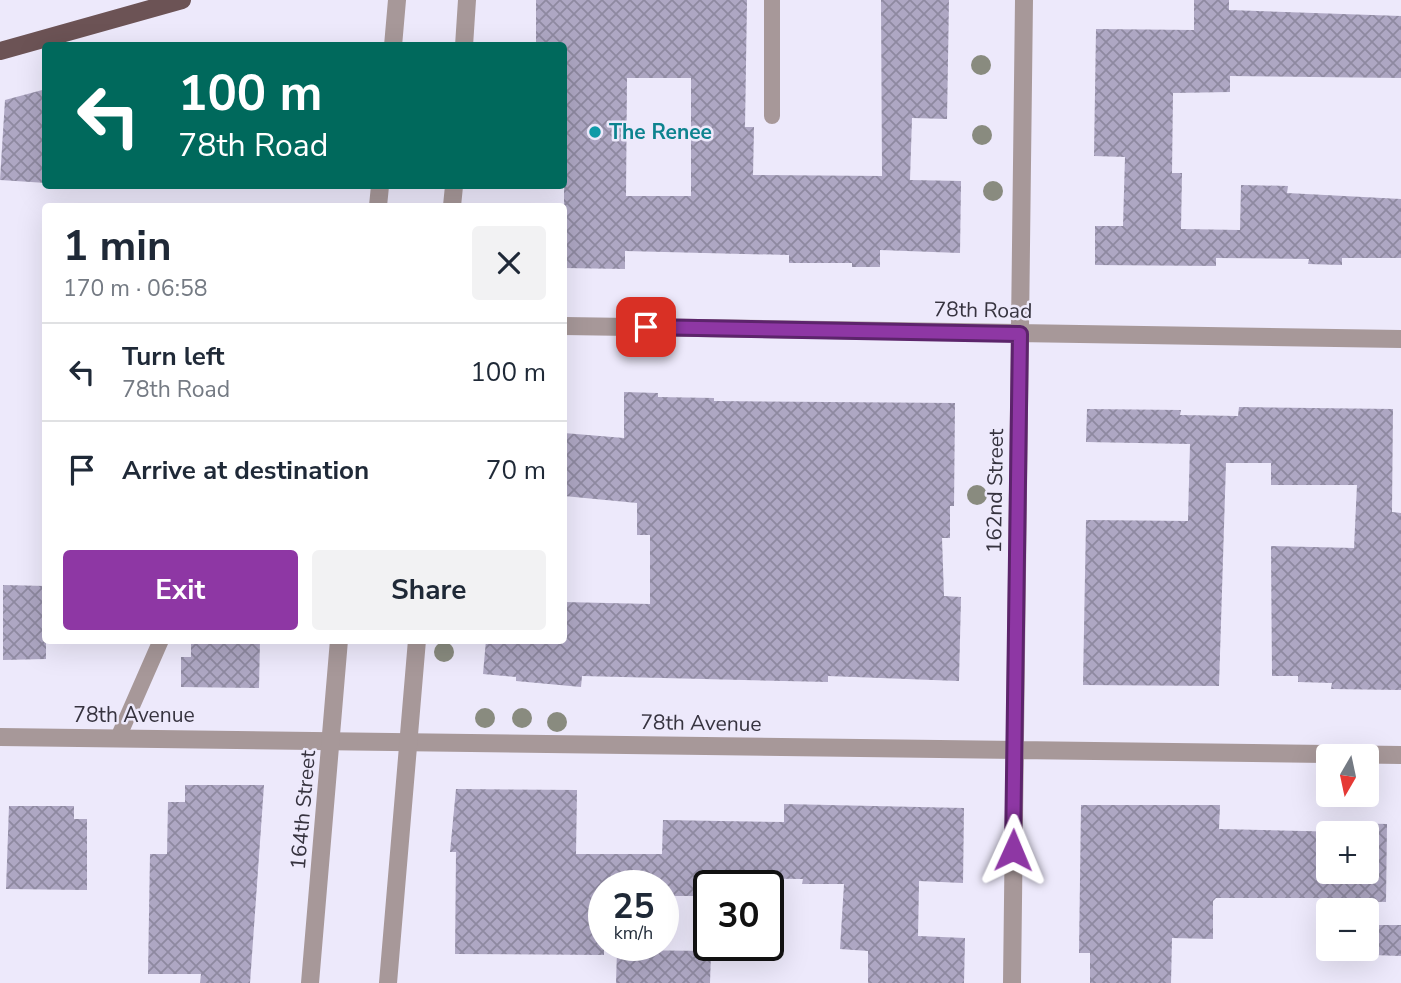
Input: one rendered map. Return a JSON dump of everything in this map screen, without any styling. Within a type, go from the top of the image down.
[{"type":"main road","points":[[0,51],[182,0]]},
{"type":"street","points":[[393,42],[397,0]]},
{"type":"street","points":[[464,42],[467,0]]},
{"type":"street","name":"162nd Street","points":[[1012,983],[1024,0]]},
{"type":"street","name":"78th Road","points":[[567,326],[1401,339]]},
{"type":"street","name":"164th Street","points":[[310,983],[340,644]]},
{"type":"street","points":[[388,983],[417,644]]},
{"type":"street","name":"78th Avenue","points":[[0,737],[332,739],[1401,755]]},
{"type":"lane","points":[[772,0],[772,116]]},
{"type":"lane","points":[[118,738],[159,644]]},
{"type":"building","points":[[536,0],[747,0],[745,127],[754,127],[753,175],[882,176],[881,0],[949,0],[947,119],[912,118],[910,180],[961,181],[960,253],[880,250],[880,267],[852,267],[852,263],[789,263],[789,255],[625,251],[625,269],[567,268],[567,203],[564,203],[564,189],[567,189],[567,42],[536,42]],"holes":[[[627,78],[691,78],[691,196],[626,196]]]},
{"type":"building","points":[[1194,0],[1229,0],[1229,10],[1401,16],[1401,78],[1230,76],[1230,92],[1173,93],[1172,173],[1182,173],[1181,229],[1240,230],[1241,185],[1288,186],[1287,193],[1401,199],[1401,258],[1342,258],[1342,265],[1308,264],[1309,259],[1216,258],[1216,266],[1095,265],[1095,226],[1123,226],[1125,157],[1094,156],[1096,29],[1194,30]]},
{"type":"building","points":[[42,90],[42,183],[0,180],[5,100]]},
{"type":"building","points":[[624,392],[658,393],[658,397],[714,398],[714,401],[955,403],[954,506],[950,506],[950,538],[942,538],[944,596],[961,597],[959,681],[828,676],[828,682],[582,676],[581,687],[516,681],[516,677],[483,674],[486,644],[567,644],[567,602],[650,604],[650,535],[637,535],[637,503],[567,496],[567,433],[624,438]]},
{"type":"building","points":[[1239,407],[1393,409],[1392,512],[1401,513],[1401,690],[1331,689],[1332,683],[1298,682],[1298,676],[1272,676],[1271,546],[1354,548],[1357,485],[1271,485],[1271,463],[1226,463],[1219,686],[1083,685],[1086,520],[1188,521],[1190,444],[1086,442],[1087,409],[1181,410],[1180,415],[1238,416]]},
{"type":"building","points":[[3,585],[42,586],[42,644],[46,644],[46,659],[3,660]]},
{"type":"building","points":[[191,644],[260,644],[259,688],[181,687],[181,657],[191,657]]},
{"type":"building","points":[[185,785],[264,785],[250,983],[200,983],[201,974],[148,974],[150,854],[167,854],[168,802],[185,802]]},
{"type":"building","points":[[456,789],[577,790],[576,854],[662,854],[663,820],[784,822],[784,804],[964,808],[963,883],[919,881],[918,936],[965,938],[964,983],[868,983],[868,951],[840,949],[844,884],[802,884],[803,879],[784,879],[784,870],[693,870],[693,896],[679,896],[679,870],[588,870],[588,955],[455,954],[456,852],[450,852]]},
{"type":"building","points":[[1081,805],[1220,805],[1219,829],[1316,831],[1316,884],[1379,884],[1379,824],[1387,824],[1386,902],[1379,902],[1379,898],[1216,898],[1213,901],[1213,939],[1172,938],[1171,983],[1090,983],[1090,953],[1079,953]]},
{"type":"building","points":[[9,806],[74,806],[74,819],[87,819],[87,890],[6,889]]},
{"type":"building","points":[[1379,925],[1401,925],[1401,956],[1379,955]]},
{"type":"building","points":[[679,951],[693,951],[693,961],[711,961],[710,983],[616,983],[617,961],[679,961]]},
{"type":"place","name":"The Renee","points":[[595,132]]},
{"type":"route","points":[[646,327],[1020,334],[1013,850]]}]
